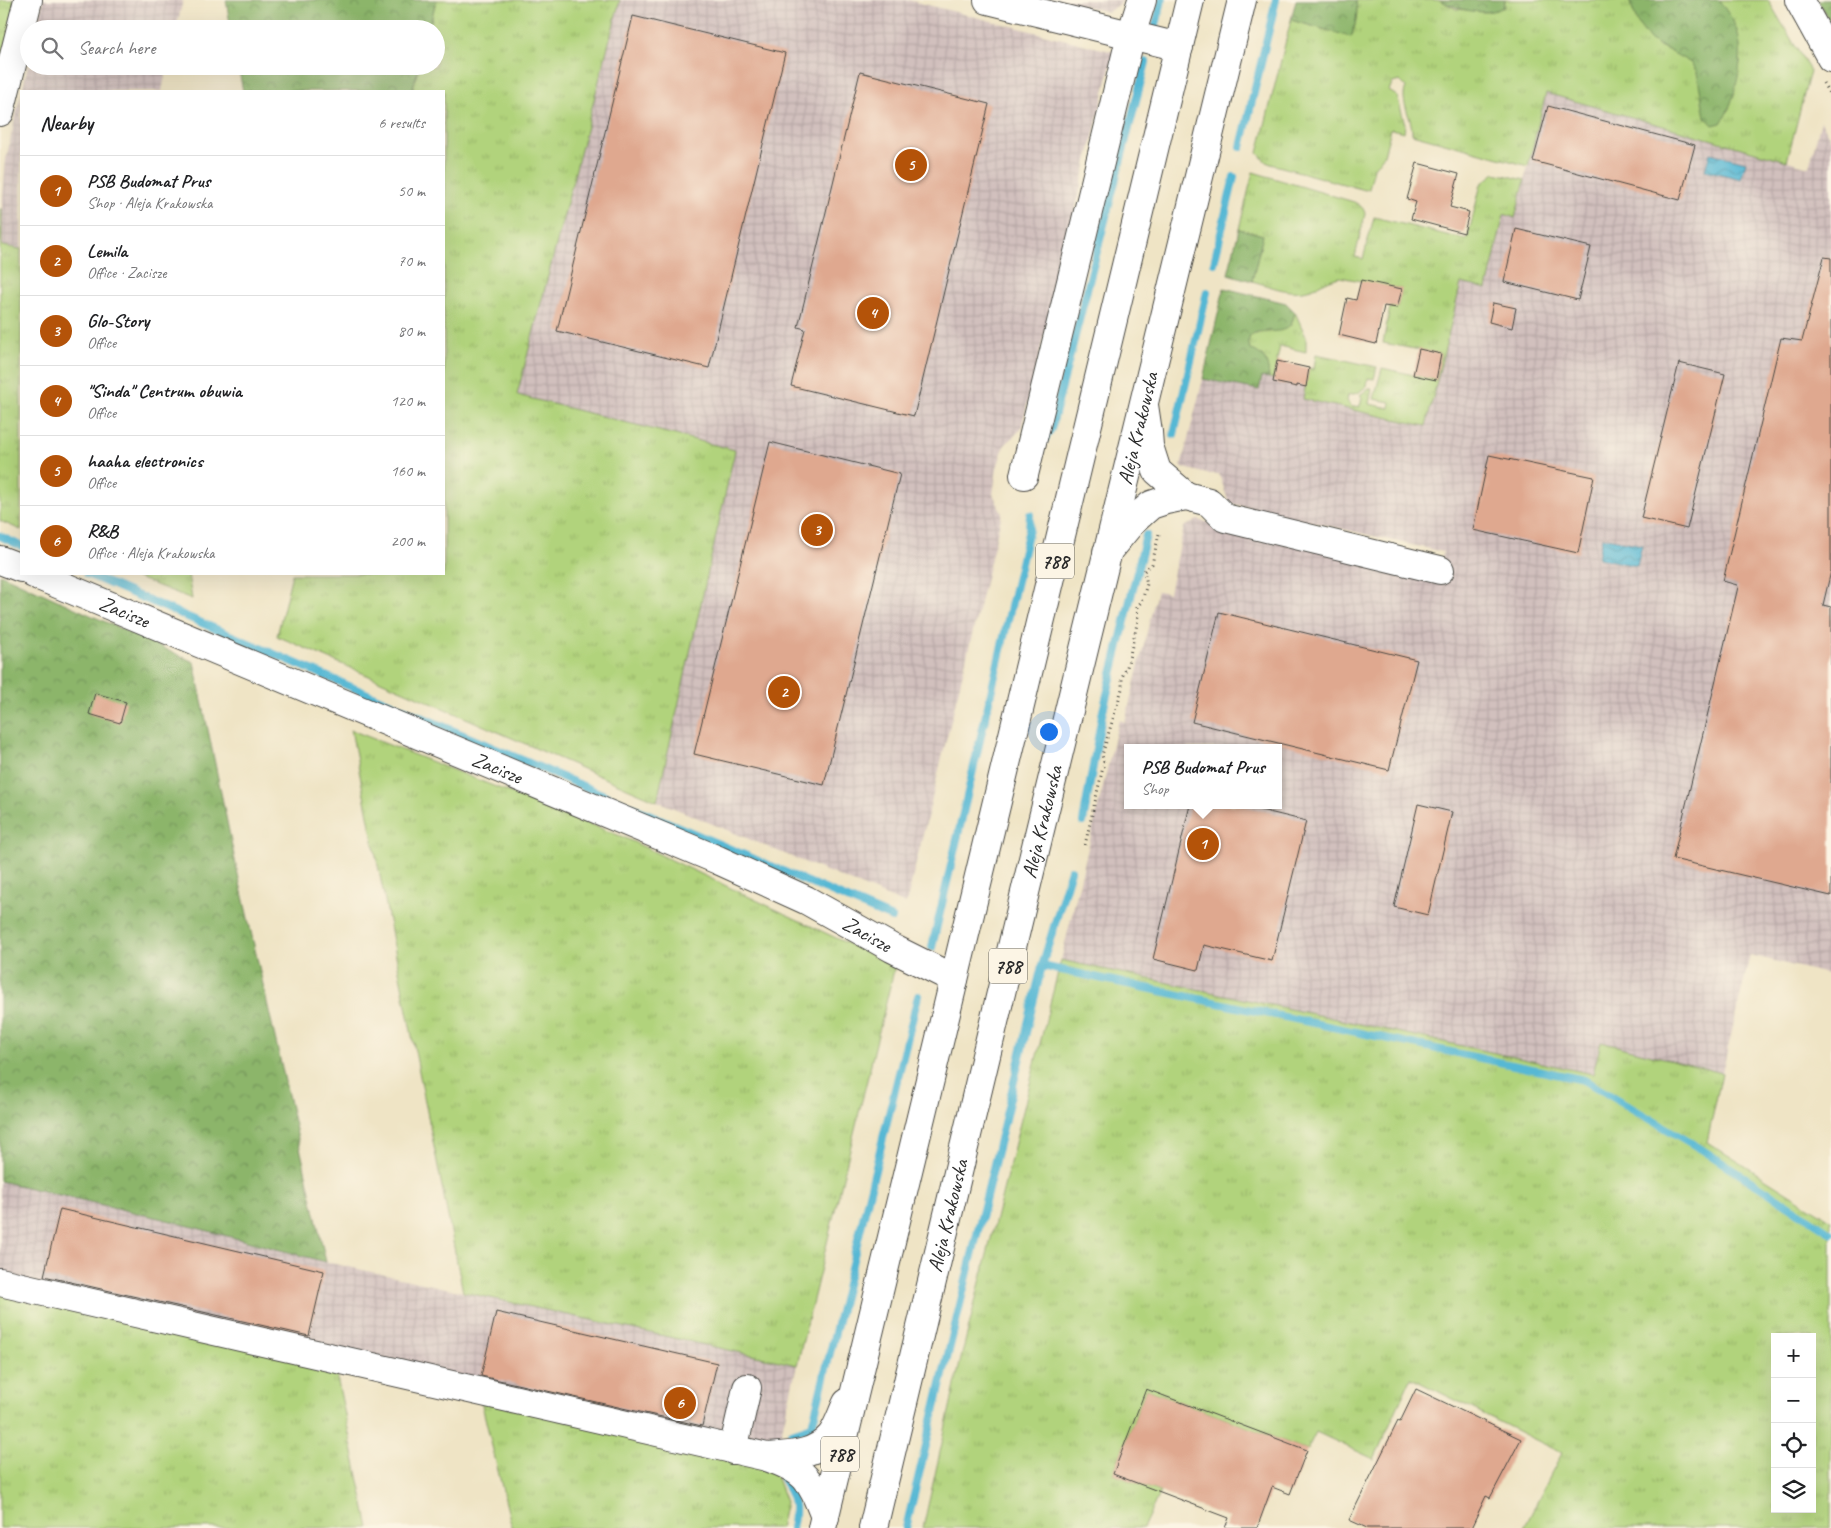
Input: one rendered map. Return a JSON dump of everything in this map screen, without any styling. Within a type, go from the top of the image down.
[{"type":"main road","points":[[23,20],[28,0]]},
{"type":"main road","points":[[988,0],[1179,47]]},
{"type":"main road","points":[[1024,475],[1131,36],[1142,0]]},
{"type":"main road","name":"788","points":[[824,1523],[1190,0]]},
{"type":"main road","name":"Aleja Krakowska","points":[[873,1528],[1107,552],[1242,0]]},
{"type":"main road","points":[[1799,0],[1831,58]]},
{"type":"main road","points":[[0,112],[20,32]]},
{"type":"main road","points":[[1144,404],[1149,446],[1157,471],[1186,496],[1209,502],[1225,518],[1440,570]]},
{"type":"main road","points":[[1107,552],[1131,523],[1151,505],[1186,496]]},
{"type":"main road","points":[[0,560],[20,568]]},
{"type":"main road","name":"Zacisze","points":[[36,575],[718,860],[806,900],[892,948],[954,979]]},
{"type":"main road","points":[[0,1282],[787,1464],[802,1473],[812,1486],[824,1523]]},
{"type":"main road","points":[[766,1458],[800,1454],[817,1448],[831,1435],[858,1379]]},
{"type":"main road","points":[[733,1450],[747,1388]]},
{"type":"path","points":[[1085,845],[1104,763],[1102,755],[1122,689],[1122,676],[1127,667],[1138,620],[1137,607],[1142,601],[1147,584],[1144,571],[1152,564],[1160,530]]},
{"type":"shaded area","points":[[43,0],[183,0],[178,20],[38,20]]},
{"type":"shaded area","points":[[436,0],[908,0],[1114,52],[1021,429],[1004,446],[997,468],[993,494],[1002,513],[906,904],[657,801],[735,450],[517,396],[445,90],[412,90],[416,75],[445,75],[445,20],[431,20]]},
{"type":"shaded area","points":[[1062,0],[1124,0],[1108,12]]},
{"type":"shaded area","points":[[26,75],[165,75],[162,90],[22,90]]},
{"type":"shaded area","points":[[1546,93],[1809,167],[1821,121],[1831,140],[1831,975],[1750,955],[1722,1073],[1601,1042],[1593,1074],[1061,960],[1119,720],[1125,722],[1157,591],[1169,593],[1184,527],[1198,520],[1438,579],[1443,552],[1229,503],[1219,474],[1207,474],[1181,467],[1203,379],[1259,390],[1262,376],[1273,379],[1273,382],[1306,387],[1303,399],[1426,426],[1461,283],[1487,289],[1504,214],[1515,218]]},
{"type":"shaded area","points":[[20,97],[20,249],[2,246],[2,209],[6,159]]},
{"type":"shaded area","points":[[0,1181],[163,1219],[326,1262],[797,1365],[773,1468],[0,1289]]},
{"type":"green space","points":[[0,0],[17,0],[0,69]]},
{"type":"green space","points":[[226,0],[436,0],[431,20],[229,20]]},
{"type":"green space","points":[[436,0],[620,0],[517,395],[735,450],[657,801],[277,636],[292,575],[445,575],[445,90],[412,90],[416,75],[445,75],[445,20],[431,20]]},
{"type":"green space","points":[[1296,0],[1356,0],[1356,19],[1351,37],[1291,20]]},
{"type":"green space","points":[[1356,0],[1440,0],[1456,9],[1486,12],[1504,7],[1505,0],[1629,0],[1638,24],[1657,45],[1691,63],[1728,112],[1740,62],[1737,31],[1719,0],[1768,0],[1810,71],[1787,161],[1546,93],[1528,166],[1412,134],[1404,98],[1406,87],[1400,81],[1392,83],[1389,91],[1397,96],[1405,124],[1404,132],[1391,129],[1384,155],[1374,168],[1369,189],[1365,190],[1266,162],[1258,153],[1291,20],[1351,37],[1356,19]]},
{"type":"green space","points":[[1440,0],[1505,0],[1504,7],[1488,12],[1480,12],[1455,7]]},
{"type":"green space","points":[[1629,0],[1719,0],[1737,30],[1740,44],[1737,80],[1731,104],[1721,123],[1713,125],[1705,117],[1697,72],[1691,63],[1650,40],[1638,24]]},
{"type":"green space","points":[[1818,0],[1831,0],[1831,25]]},
{"type":"green space","points":[[240,75],[416,75],[412,90],[243,90]]},
{"type":"green space","points":[[1253,172],[1354,202],[1360,206],[1365,214],[1355,257],[1363,259],[1374,217],[1467,240],[1481,184],[1495,173],[1525,180],[1515,218],[1504,214],[1487,289],[1461,283],[1426,426],[1303,399],[1309,368],[1314,369],[1316,354],[1377,367],[1374,379],[1368,378],[1367,386],[1358,393],[1348,395],[1347,401],[1352,407],[1360,406],[1362,397],[1360,395],[1369,388],[1372,389],[1369,404],[1390,408],[1391,402],[1374,399],[1382,368],[1436,380],[1441,354],[1383,343],[1390,307],[1397,308],[1401,289],[1340,277],[1304,291],[1281,290],[1252,281],[1263,235],[1239,229]]},
{"type":"green space","points":[[0,209],[2,209],[2,246],[20,249],[20,530],[0,521]]},
{"type":"green space","points":[[1239,229],[1263,235],[1252,281],[1228,274]]},
{"type":"green space","points":[[1224,288],[1286,303],[1295,312],[1291,324],[1287,328],[1280,331],[1254,333],[1250,336],[1250,349],[1265,360],[1269,372],[1269,378],[1262,377],[1259,390],[1203,379]]},
{"type":"green space","points":[[1295,312],[1306,337],[1306,352],[1280,346],[1273,379],[1269,378],[1266,361],[1250,349],[1247,340],[1258,333],[1274,331],[1291,325]]},
{"type":"green space","points":[[0,574],[194,662],[237,870],[326,1262],[163,1219],[0,1181]]},
{"type":"green space","points":[[131,575],[188,575],[192,599]]},
{"type":"green space","points":[[351,730],[623,837],[895,966],[797,1365],[463,1292]]},
{"type":"green space","points":[[1061,960],[1593,1074],[1601,1042],[1722,1073],[1707,1142],[1831,1220],[1831,1528],[1524,1528],[1562,1453],[1411,1378],[1374,1459],[1316,1432],[1307,1450],[1146,1389],[1113,1474],[1160,1492],[1143,1528],[923,1528],[962,1354]]},
{"type":"green space","points":[[0,1289],[335,1368],[369,1528],[0,1528]]},
{"type":"green space","points":[[481,1401],[773,1468],[786,1502],[780,1528],[512,1528]]},
{"type":"water","points":[[1710,153],[1746,162],[1741,179],[1705,170]]},
{"type":"water","points":[[1602,537],[1642,545],[1637,566],[1598,558]]},
{"type":"building","points":[[633,16],[785,53],[709,368],[557,331]]},
{"type":"building","points":[[860,72],[989,104],[914,416],[791,386],[805,329],[798,327]]},
{"type":"building","points":[[1548,106],[1695,145],[1680,200],[1533,161]]},
{"type":"building","points":[[1417,163],[1459,174],[1450,207],[1469,212],[1464,233],[1411,219],[1416,202],[1407,199]]},
{"type":"building","points":[[1516,229],[1591,247],[1578,300],[1504,282]]},
{"type":"building","points":[[1824,257],[1831,258],[1831,571],[1823,605],[1831,607],[1831,896],[1673,859],[1738,587],[1723,581],[1781,338],[1802,341]]},
{"type":"building","points":[[1361,280],[1402,289],[1397,308],[1384,306],[1376,344],[1339,335],[1347,298],[1356,300]]},
{"type":"building","points":[[1493,303],[1516,308],[1512,328],[1489,322]]},
{"type":"building","points":[[1419,349],[1441,354],[1436,380],[1413,375]]},
{"type":"building","points":[[1277,361],[1309,368],[1306,387],[1273,382]]},
{"type":"building","points":[[1679,363],[1725,374],[1687,529],[1641,518]]},
{"type":"building","points":[[770,442],[900,474],[824,785],[694,754]]},
{"type":"building","points":[[1489,455],[1594,477],[1578,553],[1473,530]]},
{"type":"building","points":[[1219,612],[1417,660],[1389,770],[1192,722]]},
{"type":"building","points":[[95,693],[126,702],[120,723],[89,714]]},
{"type":"building","points":[[1418,804],[1452,812],[1428,915],[1394,907]]},
{"type":"building","points":[[1189,809],[1256,809],[1306,821],[1272,961],[1204,945],[1198,970],[1153,959]]},
{"type":"building","points":[[60,1209],[324,1271],[309,1336],[44,1276]]},
{"type":"building","points":[[496,1312],[717,1363],[702,1426],[481,1376]]},
{"type":"building","points":[[1146,1389],[1307,1450],[1290,1494],[1272,1487],[1257,1528],[1225,1528],[1229,1518],[1113,1474]]},
{"type":"building","points":[[1416,1389],[1521,1439],[1490,1498],[1486,1496],[1471,1528],[1367,1528],[1349,1520]]},
{"type":"waterway","points":[[1156,25],[1162,0]]},
{"type":"waterway","points":[[1241,147],[1276,0]]},
{"type":"waterway","points":[[1045,439],[1051,429],[1146,62]]},
{"type":"waterway","points":[[1214,263],[1234,177]]},
{"type":"waterway","points":[[1174,434],[1207,292]]},
{"type":"waterway","points":[[932,947],[1029,529],[1030,515]]},
{"type":"waterway","points":[[1083,822],[1102,715],[1146,535]]},
{"type":"waterway","points":[[0,536],[20,546]]},
{"type":"waterway","points":[[89,575],[892,918]]},
{"type":"waterway","points":[[906,1528],[1042,966],[1071,870]]},
{"type":"waterway","points":[[1042,966],[1584,1080],[1701,1149],[1831,1233]]},
{"type":"waterway","points":[[792,1433],[812,1426],[918,996]]},
{"type":"waterway","points":[[783,1478],[794,1502],[792,1528]]},
{"type":"place","name":"haaha electronics","points":[[911,165]]},
{"type":"place","name":"\"Sinda\" Centrum obuwia","points":[[873,313]]},
{"type":"place","name":"Glo-Story","points":[[817,530]]},
{"type":"place","name":"Lemila","points":[[784,692]]},
{"type":"place","name":"PSB Budomat Prus","points":[[1203,844]]},
{"type":"place","name":"R&B","points":[[680,1403]]}]
